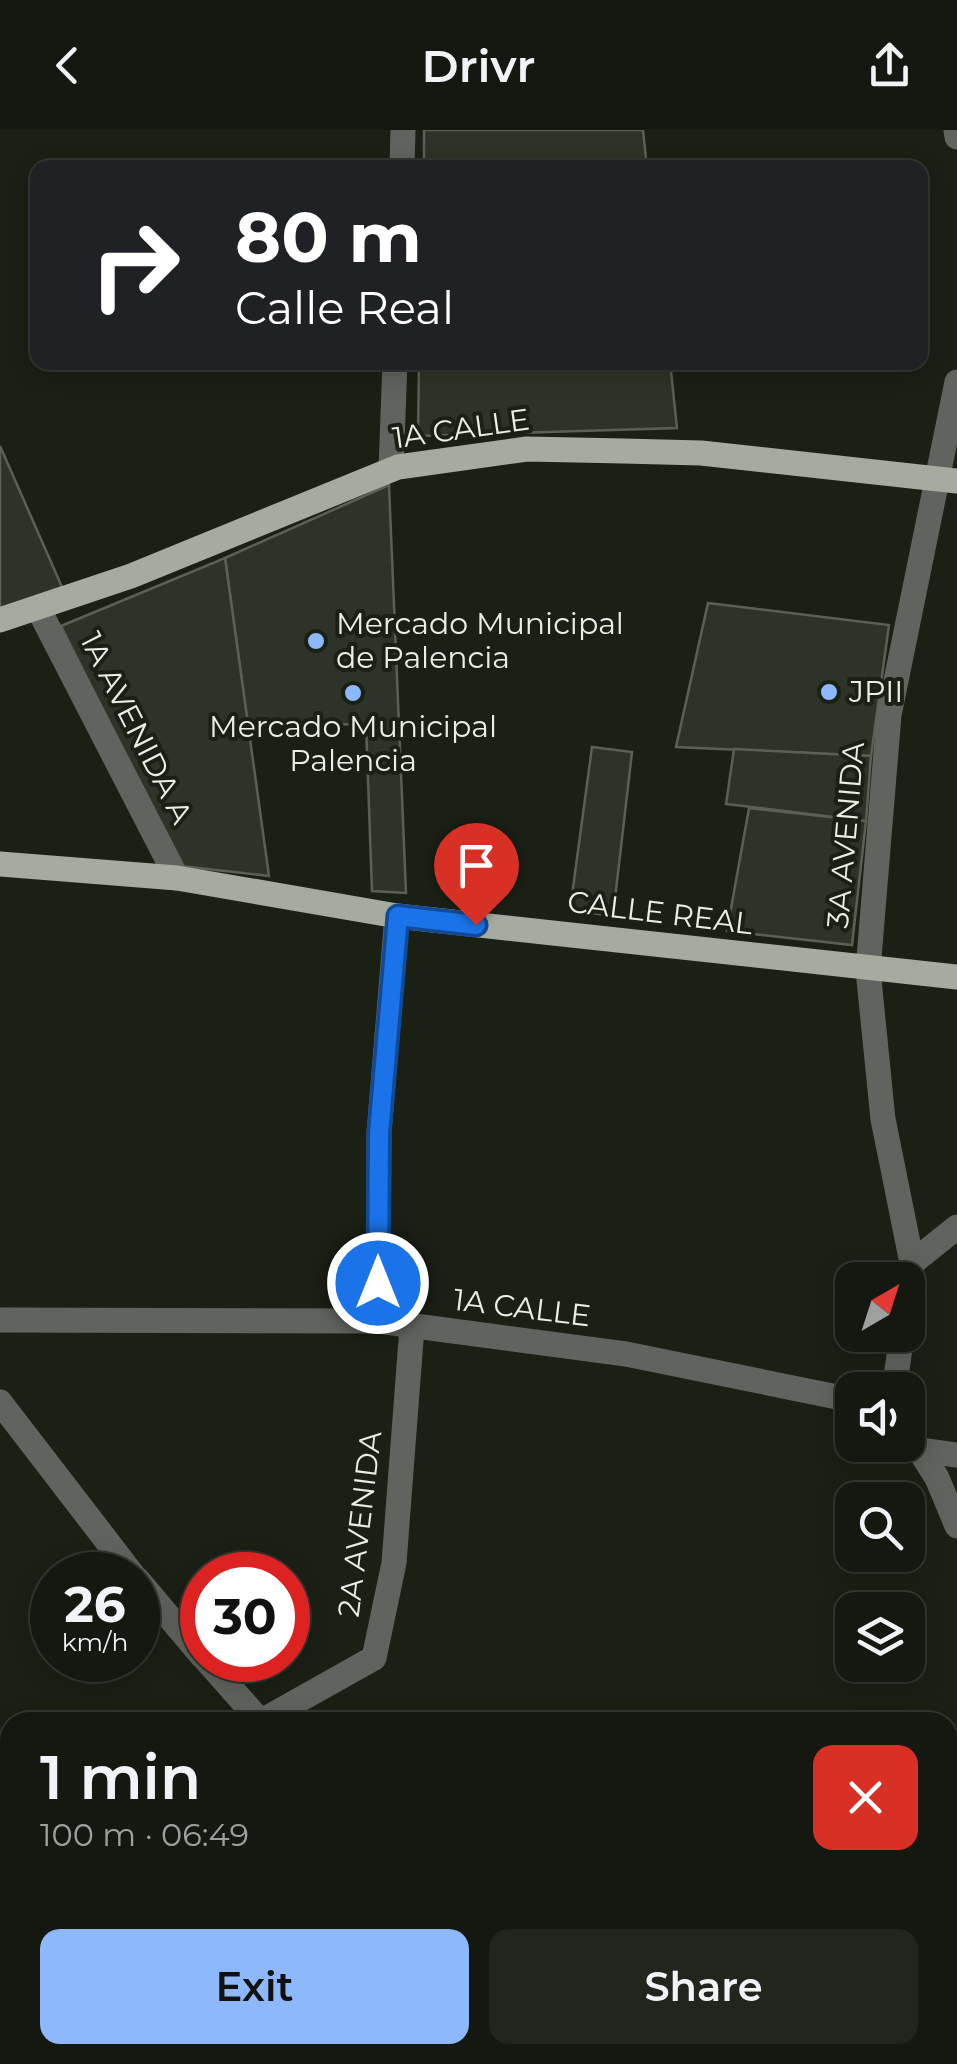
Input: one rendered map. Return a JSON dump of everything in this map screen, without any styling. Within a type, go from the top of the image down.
[{"type":"main road","name":"1A CALLE","points":[[0,620],[131,576],[391,469],[527,449],[701,453],[947,479]]},
{"type":"main road","name":"CALLE REAL","points":[[0,864],[176,878],[398,916],[957,977]]},
{"type":"street","points":[[402,160],[403,130]]},
{"type":"street","points":[[391,469],[395,370]]},
{"type":"street","name":"3A AVENIDA","points":[[912,1262],[883,1119],[868,970],[889,715],[947,479],[957,382]]},
{"type":"street","name":"1A AVENIDA A","points":[[38,608],[176,878]]},
{"type":"street","points":[[378,1321],[379,1133],[398,916]]},
{"type":"street","points":[[913,1262],[957,1228]]},
{"type":"street","name":"1A CALLE","points":[[0,1320],[378,1321],[626,1354],[835,1397]]},
{"type":"street","name":"2A AVENIDA","points":[[278,1712],[374,1658],[394,1564],[412,1327]]},
{"type":"street","points":[[0,1402],[115,1552]]},
{"type":"street","points":[[925,1445],[957,1455]]},
{"type":"street","points":[[925,1462],[957,1526]]},
{"type":"street","points":[[160,1607],[180,1630]]},
{"type":"street","points":[[225,1682],[251,1712]]},
{"type":"building","points":[[424,130],[643,130],[646,160],[424,160]]},
{"type":"building","points":[[419,370],[671,370],[677,428],[418,436]]},
{"type":"building","points":[[0,446],[62,587],[0,609]]},
{"type":"building","name":"Mercado Municipal de Palencia","points":[[389,485],[406,893],[372,891],[366,724],[248,726],[225,558]]},
{"type":"building","points":[[225,558],[269,876],[181,866],[61,626]]},
{"type":"building","name":"JPII","points":[[708,603],[889,625],[871,756],[676,747]]},
{"type":"building","points":[[592,747],[632,752],[613,916],[570,910]]},
{"type":"building","points":[[734,749],[871,756],[866,821],[726,804]]},
{"type":"building","points":[[749,808],[866,821],[852,945],[727,931]]},
{"type":"place","name":"Mercado Municipal de Palencia","points":[[316,641]]},
{"type":"place","name":"JPII","points":[[829,692]]},
{"type":"place","name":"Mercado Municipal Palencia","points":[[353,693]]},
{"type":"route","points":[[378,1283],[379,1133],[398,916],[476,925]]}]
